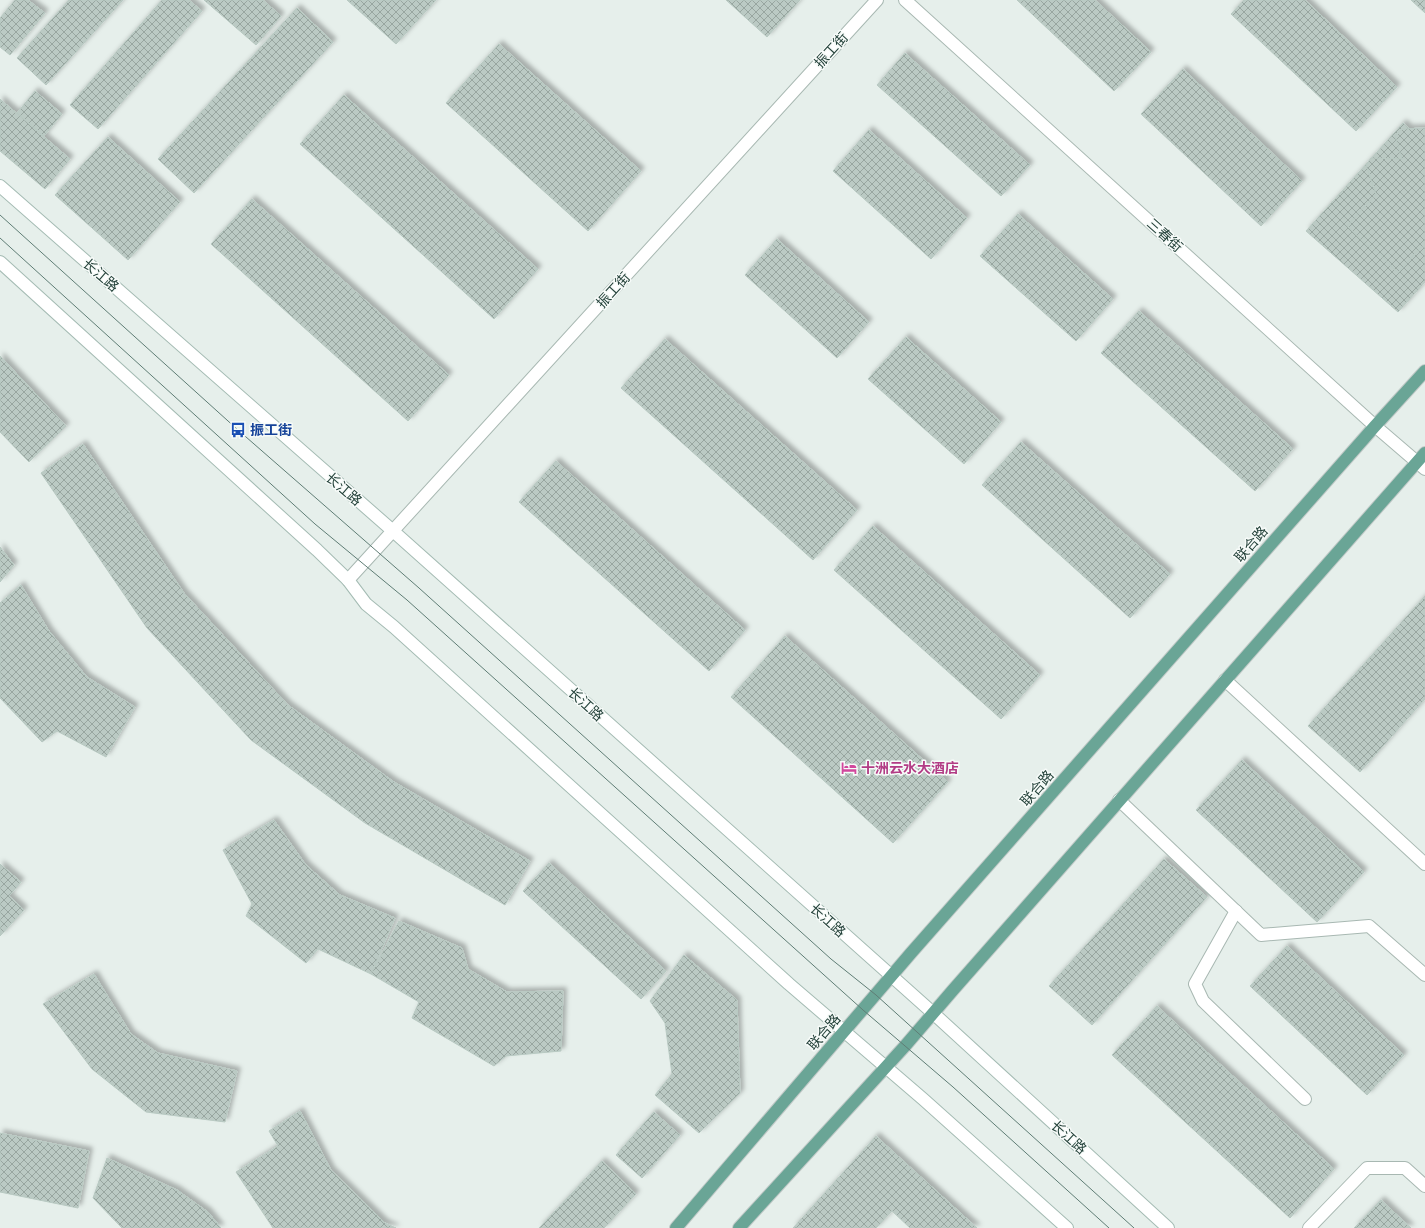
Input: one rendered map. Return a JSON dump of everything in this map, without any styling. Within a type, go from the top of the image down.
[{"type":"main road","name":"振工街","points":[[348,580],[877,0]]},
{"type":"main road","name":"三春街","points":[[905,0],[1421,466]]},
{"type":"main road","name":"长江路","points":[[0,186],[393,532],[892,976],[1168,1228]]},
{"type":"main road","points":[[0,262],[348,580],[366,604],[394,627],[783,979],[886,1067],[1067,1228]]},
{"type":"main road","name":"联合路","points":[[676,1228],[892,976],[1425,371]]},
{"type":"main road","points":[[739,1228],[886,1067],[1225,680],[1421,466],[1425,453]]},
{"type":"main road","points":[[1225,680],[1425,864]]},
{"type":"main road","points":[[1119,800],[1261,935],[1369,926],[1425,975]]},
{"type":"main road","points":[[1236,911],[1195,984],[1203,1001],[1305,1100]]},
{"type":"main road","points":[[1309,1228],[1367,1168],[1405,1168],[1425,1186]]},
{"type":"building","points":[[15,0],[28,0],[45,13],[10,55],[0,47],[0,18]]},
{"type":"building","points":[[69,0],[123,0],[46,85],[17,58]]},
{"type":"building","points":[[162,0],[189,0],[202,11],[98,129],[70,105]]},
{"type":"building","points":[[204,0],[263,0],[281,16],[256,45]]},
{"type":"building","points":[[347,0],[436,0],[396,44]]},
{"type":"building","points":[[726,0],[800,0],[767,37]]},
{"type":"building","points":[[1017,0],[1095,0],[1151,52],[1114,91]]},
{"type":"building","points":[[1244,0],[1305,0],[1397,87],[1356,131],[1231,14]]},
{"type":"building","points":[[1411,0],[1425,0],[1425,13]]},
{"type":"building","points":[[297,8],[333,42],[194,193],[158,159]]},
{"type":"building","points":[[499,44],[641,171],[588,231],[446,103]]},
{"type":"building","points":[[905,53],[1030,165],[1001,196],[877,85]]},
{"type":"building","points":[[1183,69],[1302,181],[1261,226],[1141,114]]},
{"type":"building","points":[[35,91],[62,114],[44,136],[17,113]]},
{"type":"building","points":[[344,95],[538,269],[494,319],[300,144]]},
{"type":"building","points":[[0,99],[70,159],[45,189],[0,151]]},
{"type":"building","points":[[1403,123],[1425,143],[1425,282],[1398,312],[1306,231]]},
{"type":"building","points":[[1425,128],[1425,247],[1421,247],[1398,273],[1379,253],[1368,246],[1347,226],[1376,194],[1366,165],[1371,158],[1402,159],[1395,136],[1402,129]]},
{"type":"building","points":[[869,130],[967,218],[931,259],[833,171]]},
{"type":"building","points":[[108,137],[180,202],[128,260],[55,195]]},
{"type":"building","points":[[252,199],[449,375],[408,421],[211,244]]},
{"type":"building","points":[[1018,214],[1113,299],[1076,341],[980,256]]},
{"type":"building","points":[[777,239],[869,322],[837,358],[745,275]]},
{"type":"building","points":[[1139,311],[1293,449],[1255,491],[1101,353]]},
{"type":"building","points":[[906,337],[1001,422],[964,464],[868,379]]},
{"type":"building","points":[[665,339],[857,510],[813,560],[621,388]]},
{"type":"building","points":[[0,356],[66,426],[29,462],[0,432]]},
{"type":"building","points":[[1021,442],[1170,574],[1130,618],[982,485]]},
{"type":"building","points":[[83,444],[184,593],[288,705],[394,782],[530,861],[505,905],[365,823],[251,740],[147,628],[41,473]]},
{"type":"building","points":[[556,461],[745,630],[709,671],[519,502]]},
{"type":"building","points":[[873,526],[1040,675],[1001,719],[834,570]]},
{"type":"building","points":[[0,547],[14,565],[0,582]]},
{"type":"building","points":[[21,585],[49,631],[87,677],[135,707],[106,757],[57,731],[42,742],[0,698],[0,603]]},
{"type":"building","points":[[1425,596],[1425,699],[1360,772],[1308,726]]},
{"type":"building","points":[[785,636],[948,782],[893,843],[731,697]]},
{"type":"building","points":[[1242,760],[1364,872],[1317,922],[1196,810]]},
{"type":"building","points":[[274,820],[306,865],[340,895],[395,918],[371,974],[318,949],[306,963],[246,916],[252,904],[223,850]]},
{"type":"building","points":[[1164,859],[1207,897],[1092,1025],[1049,986]]},
{"type":"building","points":[[549,863],[666,971],[641,999],[523,891]]},
{"type":"building","points":[[0,864],[21,882],[9,896],[24,910],[0,936]]},
{"type":"building","points":[[399,921],[462,948],[468,969],[507,992],[563,991],[561,1051],[506,1056],[494,1066],[412,1018],[419,1002],[371,974]]},
{"type":"building","points":[[1287,946],[1404,1055],[1367,1095],[1250,986]]},
{"type":"building","points":[[684,955],[737,1000],[740,1093],[699,1133],[655,1095],[672,1074],[665,1023],[650,1001]]},
{"type":"building","points":[[94,974],[131,1034],[158,1053],[237,1071],[225,1122],[146,1112],[92,1069],[43,1004]]},
{"type":"building","points":[[1157,1006],[1334,1169],[1290,1218],[1112,1055]]},
{"type":"building","points":[[300,1111],[331,1170],[385,1223],[396,1228],[273,1228],[236,1172],[278,1146],[269,1131]]},
{"type":"building","points":[[654,1112],[680,1135],[642,1178],[616,1155]]},
{"type":"building","points":[[0,1133],[89,1151],[78,1208],[0,1192]]},
{"type":"building","points":[[876,1136],[977,1228],[910,1228],[892,1211],[876,1228],[793,1228]]},
{"type":"building","points":[[107,1158],[177,1190],[208,1212],[221,1228],[122,1228],[93,1198]]},
{"type":"building","points":[[602,1161],[636,1194],[604,1228],[539,1228]]},
{"type":"building","points":[[1381,1200],[1411,1228],[1354,1228]]},
{"type":"tram line","points":[[0,215],[238,430],[419,588],[831,959],[876,995],[1134,1228]]},
{"type":"tram line","points":[[0,238],[315,524],[407,600],[863,1010],[953,1087],[1109,1228]]},
{"type":"place","name":"振工街","points":[[238,430]]},
{"type":"place","name":"十洲云水大酒店","points":[[849,768]]}]
